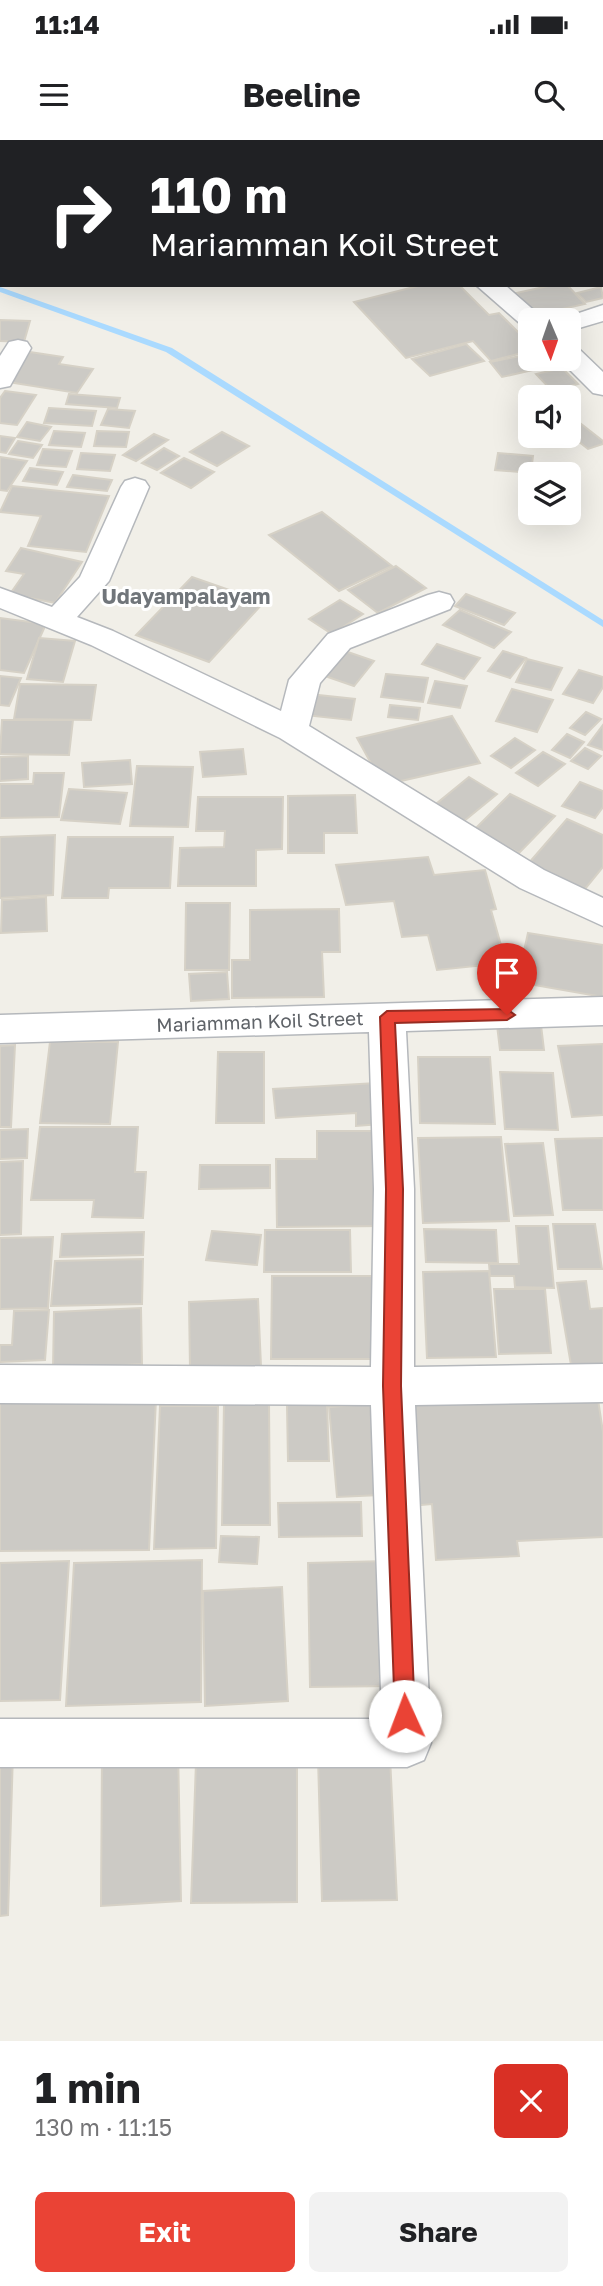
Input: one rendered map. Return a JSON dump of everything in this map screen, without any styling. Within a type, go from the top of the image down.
[{"type":"street","points":[[491,287],[518,309]]},
{"type":"street","points":[[581,319],[603,313]]},
{"type":"street","points":[[0,380],[18,348]]},
{"type":"street","points":[[581,366],[603,387]]},
{"type":"street","points":[[56,620],[94,581],[135,488]]},
{"type":"street","points":[[0,597],[102,638],[292,730],[532,879],[603,913]]},
{"type":"street","points":[[292,730],[304,680],[339,642],[439,602]]},
{"type":"street","name":"Mariamman Koil Street","points":[[0,1028],[603,1011]]},
{"type":"street","points":[[0,1743],[407,1744],[392,1386],[394,1189],[387,1017]]},
{"type":"street","points":[[0,1384],[392,1386],[603,1383]]},
{"type":"building","points":[[414,287],[461,287],[489,315],[499,313],[518,332],[518,354],[491,361],[473,341],[406,358],[354,302]]},
{"type":"building","points":[[544,287],[569,287],[585,304],[567,308],[530,308],[516,293]]},
{"type":"building","points":[[601,287],[603,298],[586,302],[577,293]]},
{"type":"building","points":[[0,320],[30,321],[24,342],[0,341]]},
{"type":"building","points":[[466,344],[484,361],[430,376],[412,359]]},
{"type":"building","points":[[30,352],[63,357],[59,364],[93,369],[77,393],[8,382]]},
{"type":"building","points":[[518,356],[518,371],[529,371],[502,377],[490,362]]},
{"type":"building","points":[[565,371],[578,384],[546,385],[536,374]]},
{"type":"building","points":[[5,391],[36,395],[17,425],[0,423],[0,398]]},
{"type":"building","points":[[69,394],[120,398],[117,408],[66,404]]},
{"type":"building","points":[[49,408],[96,411],[92,426],[44,423]]},
{"type":"building","points":[[108,409],[135,411],[129,428],[101,425]]},
{"type":"building","points":[[27,422],[51,427],[40,441],[17,437]]},
{"type":"building","points":[[581,424],[603,441],[603,444],[588,449],[581,443]]},
{"type":"building","points":[[54,431],[85,433],[81,447],[49,445]]},
{"type":"building","points":[[97,431],[129,432],[126,447],[94,446]]},
{"type":"building","points":[[222,432],[249,446],[217,466],[190,452]]},
{"type":"building","points":[[154,434],[168,440],[136,461],[123,455]]},
{"type":"building","points":[[0,436],[15,438],[6,453],[0,452]]},
{"type":"building","points":[[18,441],[42,445],[33,458],[9,454]]},
{"type":"building","points":[[164,448],[179,456],[157,470],[142,463]]},
{"type":"building","points":[[43,449],[72,451],[66,467],[37,465]]},
{"type":"building","points":[[81,453],[115,455],[110,471],[77,469]]},
{"type":"building","points":[[498,453],[533,456],[532,462],[518,462],[518,472],[495,470]]},
{"type":"building","points":[[0,457],[27,461],[7,491],[0,490]]},
{"type":"building","points":[[184,458],[214,472],[191,488],[161,473]]},
{"type":"building","points":[[30,468],[63,472],[57,485],[23,481]]},
{"type":"building","points":[[73,475],[112,480],[107,491],[67,487]]},
{"type":"building","points":[[12,486],[109,496],[86,552],[28,546],[41,516],[0,512]]},
{"type":"building","points":[[322,512],[392,566],[339,591],[269,535]]},
{"type":"building","points":[[21,548],[82,562],[55,603],[10,594],[24,574],[6,571]]},
{"type":"building","points":[[396,566],[426,588],[378,613],[348,590]]},
{"type":"building","points":[[192,577],[264,602],[209,662],[136,635]]},
{"type":"building","points":[[466,594],[515,613],[504,625],[455,606]]},
{"type":"building","points":[[340,600],[363,614],[332,634],[309,619]]},
{"type":"building","points":[[460,610],[511,632],[494,648],[443,625]]},
{"type":"building","points":[[0,618],[46,624],[24,673],[0,670]]},
{"type":"building","points":[[39,638],[75,641],[63,682],[27,679]]},
{"type":"building","points":[[437,644],[480,658],[464,679],[422,664]]},
{"type":"building","points":[[342,650],[374,661],[354,686],[322,675]]},
{"type":"building","points":[[503,651],[526,658],[510,678],[488,671]]},
{"type":"building","points":[[527,659],[562,668],[551,690],[516,682]]},
{"type":"building","points":[[579,670],[603,677],[603,687],[593,703],[563,694]]},
{"type":"building","points":[[386,674],[428,678],[423,702],[381,697]]},
{"type":"building","points":[[0,676],[21,678],[9,706],[0,705]]},
{"type":"building","points":[[435,681],[467,686],[460,708],[428,703]]},
{"type":"building","points":[[20,684],[96,685],[91,720],[14,719]]},
{"type":"building","points":[[512,689],[553,700],[537,732],[496,721]]},
{"type":"building","points":[[309,694],[355,699],[351,720],[304,715]]},
{"type":"building","points":[[390,705],[420,708],[418,720],[388,717]]},
{"type":"building","points":[[586,712],[601,719],[585,735],[570,728]]},
{"type":"building","points":[[452,716],[480,763],[383,785],[357,738]]},
{"type":"building","points":[[2,720],[73,720],[69,755],[0,754]]},
{"type":"building","points":[[603,725],[603,750],[588,745]]},
{"type":"building","points":[[567,734],[584,742],[570,758],[552,750]]},
{"type":"building","points":[[515,738],[535,750],[511,768],[491,756]]},
{"type":"building","points":[[585,748],[601,756],[588,769],[571,761]]},
{"type":"building","points":[[243,749],[246,774],[203,777],[200,752]]},
{"type":"building","points":[[543,752],[565,764],[538,786],[516,773]]},
{"type":"building","points":[[28,756],[28,779],[0,781],[0,757]]},
{"type":"building","points":[[130,760],[132,784],[84,787],[82,763]]},
{"type":"building","points":[[137,766],[193,767],[188,827],[130,826]]},
{"type":"building","points":[[34,773],[64,773],[59,817],[0,818],[0,784],[33,784]]},
{"type":"building","points":[[469,777],[497,794],[464,821],[436,804]]},
{"type":"building","points":[[580,782],[603,791],[603,807],[595,818],[562,806]]},
{"type":"building","points":[[69,789],[127,793],[120,824],[61,820]]},
{"type":"building","points":[[510,794],[555,816],[519,853],[474,830]]},
{"type":"building","points":[[355,795],[357,833],[324,833],[324,853],[288,853],[288,796]]},
{"type":"building","points":[[198,797],[283,797],[282,849],[256,850],[256,886],[178,886],[180,848],[224,847],[225,831],[196,831]]},
{"type":"building","points":[[567,819],[603,835],[603,867],[585,889],[528,864]]},
{"type":"building","points":[[55,835],[53,895],[0,898],[0,837]]},
{"type":"building","points":[[68,837],[173,837],[170,888],[109,888],[108,898],[62,898]]},
{"type":"building","points":[[428,857],[434,875],[485,870],[496,909],[491,910],[506,963],[437,970],[428,935],[402,937],[394,901],[346,905],[336,865]]},
{"type":"building","points":[[46,897],[47,931],[1,933],[2,900]]},
{"type":"building","points":[[186,903],[230,903],[229,970],[185,970]]},
{"type":"building","points":[[339,909],[340,952],[322,952],[324,997],[232,998],[232,960],[250,960],[250,910]]},
{"type":"building","points":[[528,933],[603,945],[603,997],[517,982]]},
{"type":"building","points":[[227,972],[229,999],[191,1001],[189,974]]},
{"type":"building","points":[[497,1025],[541,1025],[544,1050],[500,1050]]},
{"type":"building","points":[[50,1042],[118,1042],[110,1124],[40,1123]]},
{"type":"building","points":[[603,1044],[603,1115],[572,1117],[558,1046]]},
{"type":"building","points":[[15,1045],[11,1127],[0,1127],[0,1046]]},
{"type":"building","points":[[218,1052],[264,1052],[264,1123],[216,1123]]},
{"type":"building","points":[[418,1057],[490,1057],[495,1124],[420,1123]]},
{"type":"building","points":[[500,1072],[553,1073],[558,1130],[505,1129]]},
{"type":"building","points":[[376,1083],[381,1124],[356,1126],[356,1113],[276,1118],[273,1089]]},
{"type":"building","points":[[40,1127],[138,1127],[135,1172],[146,1172],[143,1218],[92,1217],[94,1200],[31,1200]]},
{"type":"building","points":[[28,1129],[27,1158],[0,1159],[0,1130]]},
{"type":"building","points":[[317,1131],[382,1131],[386,1226],[277,1227],[276,1159],[317,1159]]},
{"type":"building","points":[[501,1137],[509,1221],[423,1223],[418,1138]]},
{"type":"building","points":[[603,1138],[603,1210],[563,1210],[555,1139]]},
{"type":"building","points":[[543,1143],[553,1215],[514,1216],[505,1144]]},
{"type":"building","points":[[23,1161],[21,1234],[0,1235],[0,1162]]},
{"type":"building","points":[[200,1165],[270,1165],[270,1188],[199,1189]]},
{"type":"building","points":[[553,1224],[595,1224],[602,1269],[558,1269]]},
{"type":"building","points":[[516,1226],[548,1226],[554,1288],[515,1287],[514,1276],[490,1276],[489,1264],[519,1264]]},
{"type":"building","points":[[424,1229],[496,1230],[498,1263],[426,1262]]},
{"type":"building","points":[[265,1230],[350,1230],[351,1272],[264,1272]]},
{"type":"building","points":[[212,1231],[261,1235],[257,1265],[206,1260]]},
{"type":"building","points":[[144,1232],[143,1255],[60,1257],[62,1234]]},
{"type":"building","points":[[53,1237],[48,1308],[0,1309],[0,1238]]},
{"type":"building","points":[[143,1259],[142,1304],[51,1306],[55,1261]]},
{"type":"building","points":[[489,1271],[496,1357],[427,1358],[423,1272]]},
{"type":"building","points":[[272,1276],[377,1276],[379,1359],[271,1359]]},
{"type":"building","points":[[586,1281],[590,1309],[603,1308],[603,1369],[572,1371],[557,1283]]},
{"type":"building","points":[[494,1289],[545,1289],[551,1353],[499,1354]]},
{"type":"building","points":[[258,1299],[261,1366],[190,1368],[189,1302]]},
{"type":"building","points":[[141,1308],[142,1364],[53,1369],[54,1312]]},
{"type":"building","points":[[49,1310],[45,1360],[0,1362],[0,1345],[12,1345],[14,1311]]},
{"type":"building","points":[[597,1393],[603,1432],[603,1537],[517,1541],[519,1556],[436,1560],[432,1504],[411,1506],[402,1399]]},
{"type":"building","points":[[156,1399],[149,1550],[0,1551],[0,1400]]},
{"type":"building","points":[[224,1403],[269,1403],[270,1525],[222,1525]]},
{"type":"building","points":[[327,1404],[329,1461],[288,1461],[287,1405]]},
{"type":"building","points":[[370,1404],[380,1495],[337,1497],[329,1407]]},
{"type":"building","points":[[160,1406],[218,1406],[216,1548],[154,1549]]},
{"type":"building","points":[[361,1502],[362,1536],[279,1537],[278,1503]]},
{"type":"building","points":[[221,1536],[259,1537],[257,1564],[219,1562]]},
{"type":"building","points":[[202,1560],[201,1702],[66,1706],[74,1563]]},
{"type":"building","points":[[69,1561],[60,1700],[0,1701],[0,1563]]},
{"type":"building","points":[[387,1561],[394,1686],[310,1687],[308,1563]]},
{"type":"building","points":[[282,1587],[288,1701],[205,1706],[203,1591]]},
{"type":"building","points":[[178,1748],[181,1901],[101,1906],[102,1752]]},
{"type":"building","points":[[13,1753],[8,1915],[0,1916],[0,1754]]},
{"type":"building","points":[[390,1757],[397,1900],[322,1901],[318,1758]]},
{"type":"building","points":[[196,1762],[297,1763],[297,1902],[191,1903]]},
{"type":"waterway","points":[[0,289],[169,350],[603,624]]},
{"type":"district","name":"Udayampalayam","points":[[186,596]]},
{"type":"route","points":[[405,1716],[392,1386],[394,1189],[387,1017],[507,1015]]}]
